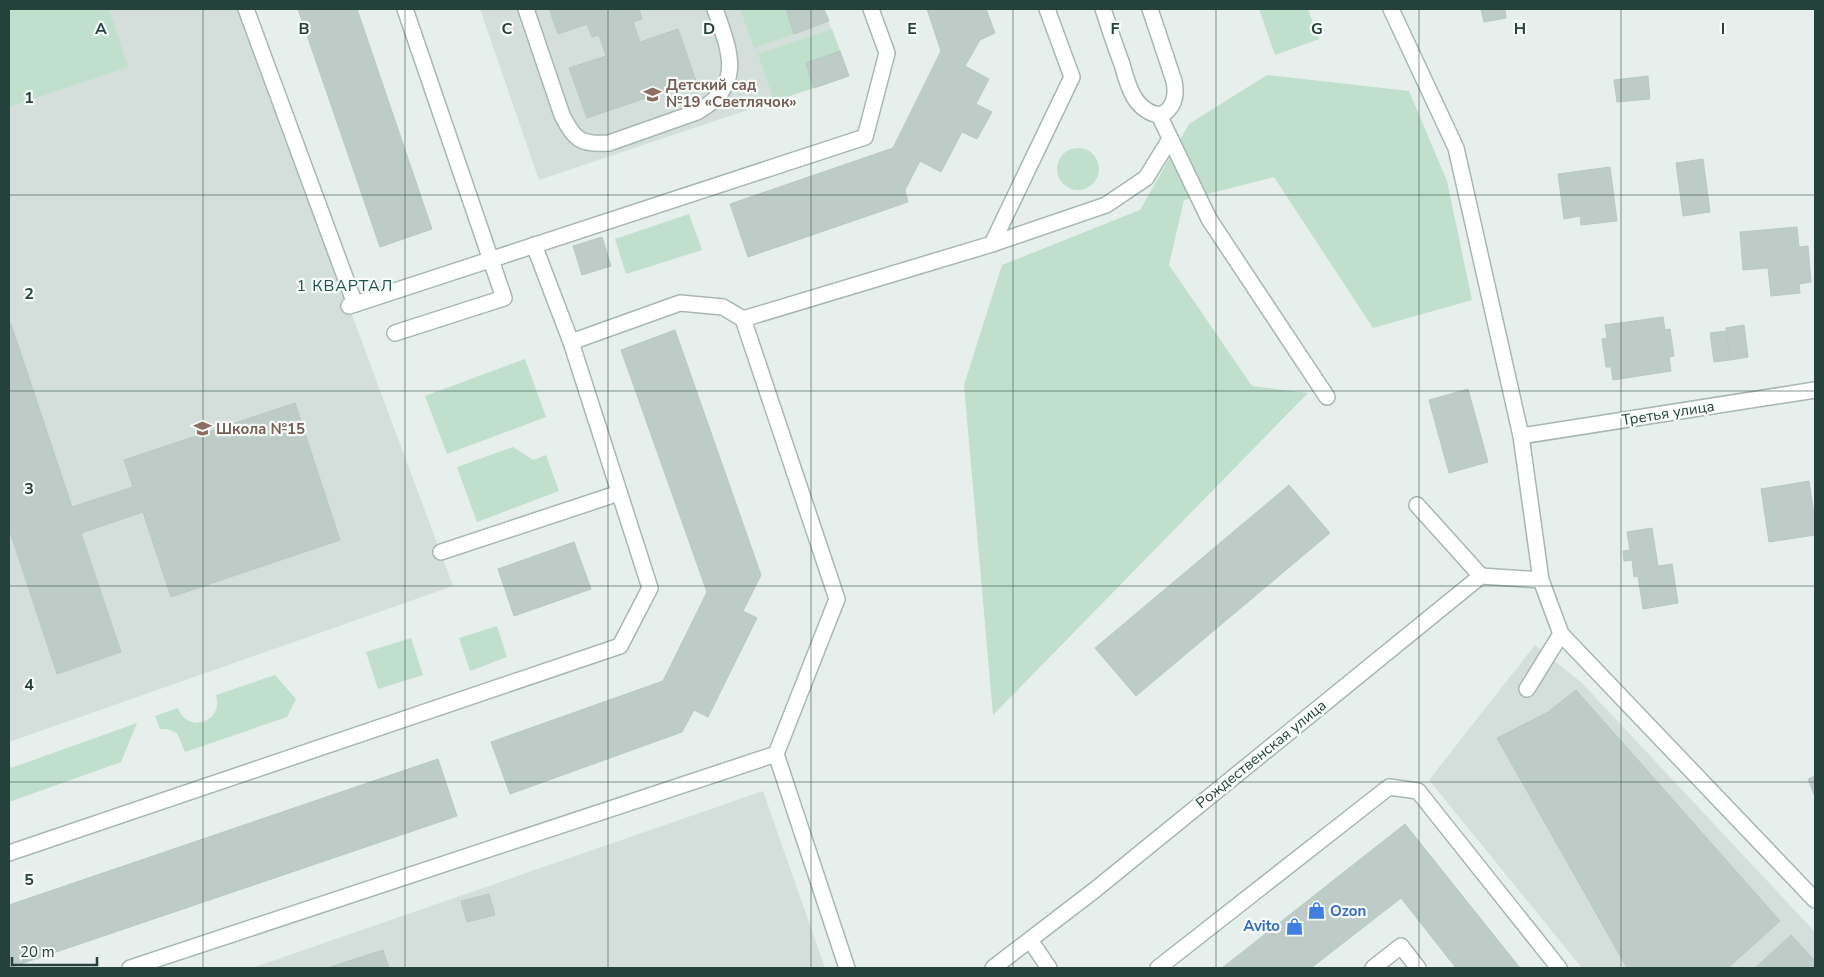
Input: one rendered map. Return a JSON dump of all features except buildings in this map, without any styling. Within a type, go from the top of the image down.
[{"type":"street","points":[[246,9],[352,305],[865,137],[886,53],[871,9]]},
{"type":"street","points":[[395,333],[504,298],[405,9]]},
{"type":"street","points":[[526,9],[568,127],[574,136],[585,143],[597,144],[609,143],[697,112],[709,105],[721,94],[728,75],[730,52],[715,9]]},
{"type":"street","points":[[992,244],[1072,77],[1047,9]]},
{"type":"street","points":[[1103,9],[1133,95],[1143,108],[1151,113],[1160,115],[1168,111],[1174,102],[1176,92],[1150,9]]},
{"type":"street","points":[[1391,9],[1456,148],[1521,436],[1541,580],[1561,634],[1815,900]]},
{"type":"street","points":[[1160,115],[1209,219],[1326,398]]},
{"type":"street","points":[[743,319],[992,244],[1106,205],[1146,178],[1170,139]]},
{"type":"street","points":[[9,853],[620,646],[650,588],[570,342],[534,245]]},
{"type":"street","points":[[570,342],[680,303],[722,307],[743,319],[837,599],[776,754],[847,968]]},
{"type":"street","name":"Третья улица","points":[[1521,436],[1815,390]]},
{"type":"street","points":[[440,552],[619,493]]},
{"type":"street","points":[[1418,505],[1481,576],[1541,580]]},
{"type":"street","name":"Рождественская улица","points":[[993,968],[1104,883],[1481,576]]},
{"type":"street","points":[[1527,689],[1561,634]]},
{"type":"street","points":[[130,968],[776,754]]},
{"type":"street","points":[[1158,968],[1389,787],[1418,791],[1559,968]]},
{"type":"street","points":[[1030,940],[1049,968]]},
{"type":"street","points":[[1373,968],[1401,946],[1418,968]]},
{"type":"shaded area","name":"Школа №15","points":[[9,9],[238,9],[453,586],[9,742]]},
{"type":"shaded area","name":"Детский сад №19 «Светлячок»","points":[[480,9],[824,9],[849,76],[539,180]]},
{"type":"shaded area","points":[[1535,645],[1582,683],[1815,932],[1815,968],[1582,968],[1429,780]]},
{"type":"shaded area","points":[[763,791],[825,968],[252,968]]},
{"type":"green space","points":[[9,9],[109,9],[128,67],[9,107]]},
{"type":"green space","points":[[740,9],[787,9],[794,34],[754,48]]},
{"type":"green space","points":[[1259,9],[1308,9],[1319,39],[1275,55]]},
{"type":"green space","points":[[832,29],[840,51],[806,63],[814,88],[774,101],[758,54]]},
{"type":"green space","points":[[1267,75],[1409,91],[1447,181],[1472,300],[1373,328],[1274,177],[1184,200],[1169,265],[1252,386],[1308,393],[993,715],[964,385],[1002,265],[1140,210],[1189,124]]},
{"type":"green space","points":[[1078,148],[1093,154],[1099,169],[1093,184],[1078,190],[1063,184],[1057,169],[1063,154]]},
{"type":"green space","points":[[689,214],[702,250],[626,274],[615,239]]},
{"type":"green space","points":[[525,359],[546,417],[447,454],[425,396]]},
{"type":"green space","points":[[513,447],[533,460],[546,455],[559,491],[477,522],[457,467]]},
{"type":"green space","points":[[497,626],[507,657],[470,671],[459,638]]},
{"type":"green space","points":[[411,638],[423,675],[378,689],[366,652]]},
{"type":"green space","points":[[275,675],[296,699],[287,717],[185,752],[177,733],[167,729],[160,729],[155,716],[178,708],[189,721],[203,722],[215,712],[217,705],[216,695]]},
{"type":"green space","points":[[137,723],[121,762],[9,802],[9,762],[11,768]]},
{"type":"place","name":"Детский сад №19 «Светлячок»","points":[[652,94]]},
{"type":"place","name":"Школа №15","points":[[202,429]]},
{"type":"place","name":"Ozon","points":[[1316,911]]},
{"type":"place","name":"Avito","points":[[1294,926]]},
{"type":"district","name":"1 КВАРТАЛ","points":[[345,286]]}]
